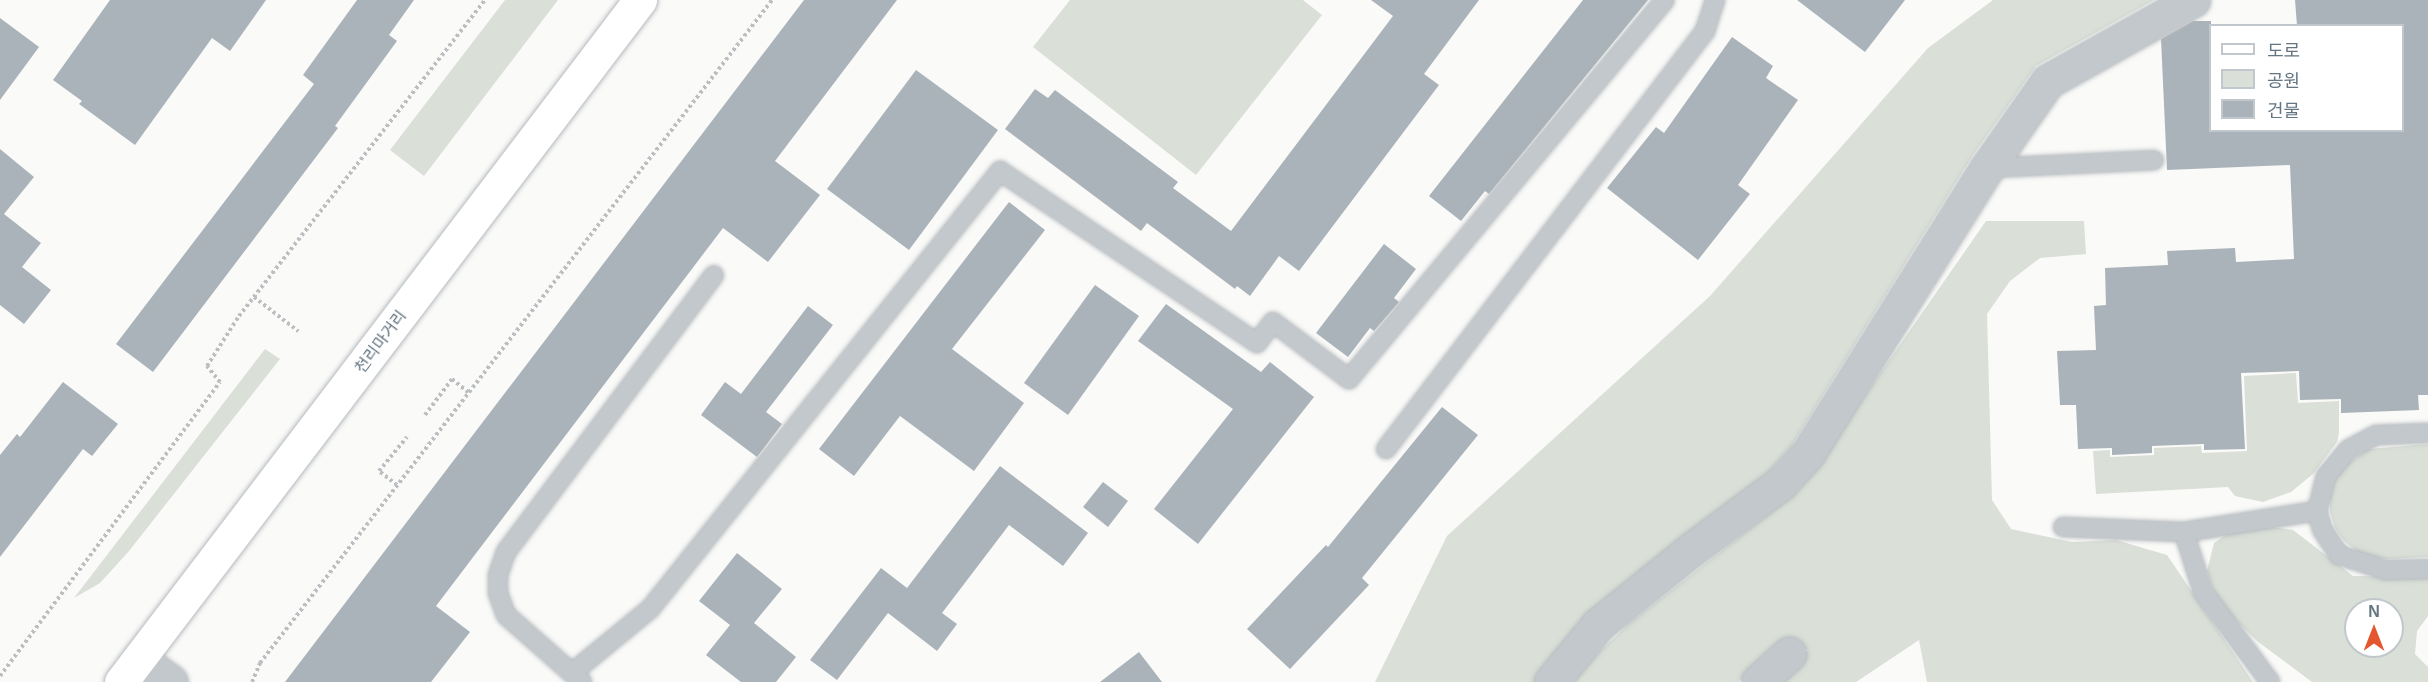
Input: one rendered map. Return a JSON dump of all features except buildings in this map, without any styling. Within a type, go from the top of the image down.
[{"type":"main road","name":"천리마거리","points":[[130,671],[640,0]]},
{"type":"street","points":[[1551,682],[1598,625],[1691,550],[1780,484],[1808,453],[1987,168],[2048,81],[2193,0]]},
{"type":"street","points":[[1758,682],[1789,654]]},
{"type":"street","points":[[130,671],[171,682]]},
{"type":"lane","points":[[714,275],[506,552],[498,575],[498,593],[506,615],[577,677],[650,609],[1000,171],[1257,343],[1273,322],[1349,379],[1665,0]]},
{"type":"lane","points":[[1386,449],[1706,31],[1715,0]]},
{"type":"lane","points":[[1987,168],[2154,160]]},
{"type":"lane","points":[[2428,433],[2376,435],[2348,450],[2326,476],[2317,511],[2322,529],[2339,555],[2386,570],[2428,569]]},
{"type":"lane","points":[[2063,526],[2184,532],[2317,511]]},
{"type":"lane","points":[[2184,532],[2203,592],[2270,682]]},
{"type":"path","points":[[0,676],[220,382],[207,366],[254,297],[485,0]]},
{"type":"path","points":[[252,682],[260,663],[772,0]]},
{"type":"path","points":[[254,297],[298,331]]},
{"type":"path","points":[[425,415],[452,379],[469,393]]},
{"type":"path","points":[[397,485],[379,471],[407,437]]},
{"type":"green space","points":[[505,0],[558,0],[424,176],[390,150]]},
{"type":"green space","points":[[1070,0],[1303,0],[1322,15],[1196,175],[1033,47]]},
{"type":"green space","points":[[1993,0],[2154,0],[2036,66],[1973,155],[1792,445],[1768,473],[1584,617],[1535,682],[1375,682],[1447,536],[1710,296],[1928,48]]},
{"type":"green space","points":[[1986,221],[2084,221],[2086,254],[2040,258],[2010,281],[1987,314],[1992,500],[2011,529],[2072,542],[2116,540],[2167,555],[2253,682],[1927,682],[1919,640],[1856,682],[1770,682],[1808,650],[1788,638],[1738,682],[1574,682],[1580,670],[1630,623],[1799,490]]},
{"type":"green space","points":[[265,349],[280,359],[129,551],[100,583],[74,598]]},
{"type":"green space","points":[[2296,373],[2298,403],[2339,401],[2339,433],[2337,442],[2313,474],[2291,492],[2263,502],[2235,496],[2228,487],[2096,494],[2093,451],[2110,450],[2110,457],[2154,455],[2154,448],[2201,446],[2202,453],[2247,451],[2244,376]]},
{"type":"green space","points":[[2428,444],[2428,557],[2388,559],[2371,557],[2357,551],[2344,541],[2335,528],[2330,512],[2330,496],[2334,481],[2342,467],[2369,449]]},
{"type":"green space","points":[[2259,525],[2293,530],[2353,576],[2428,577],[2428,616],[2417,631],[2415,654],[2428,667],[2428,682],[2312,682],[2257,641],[2217,602],[2207,571],[2214,543],[2233,530]]}]
